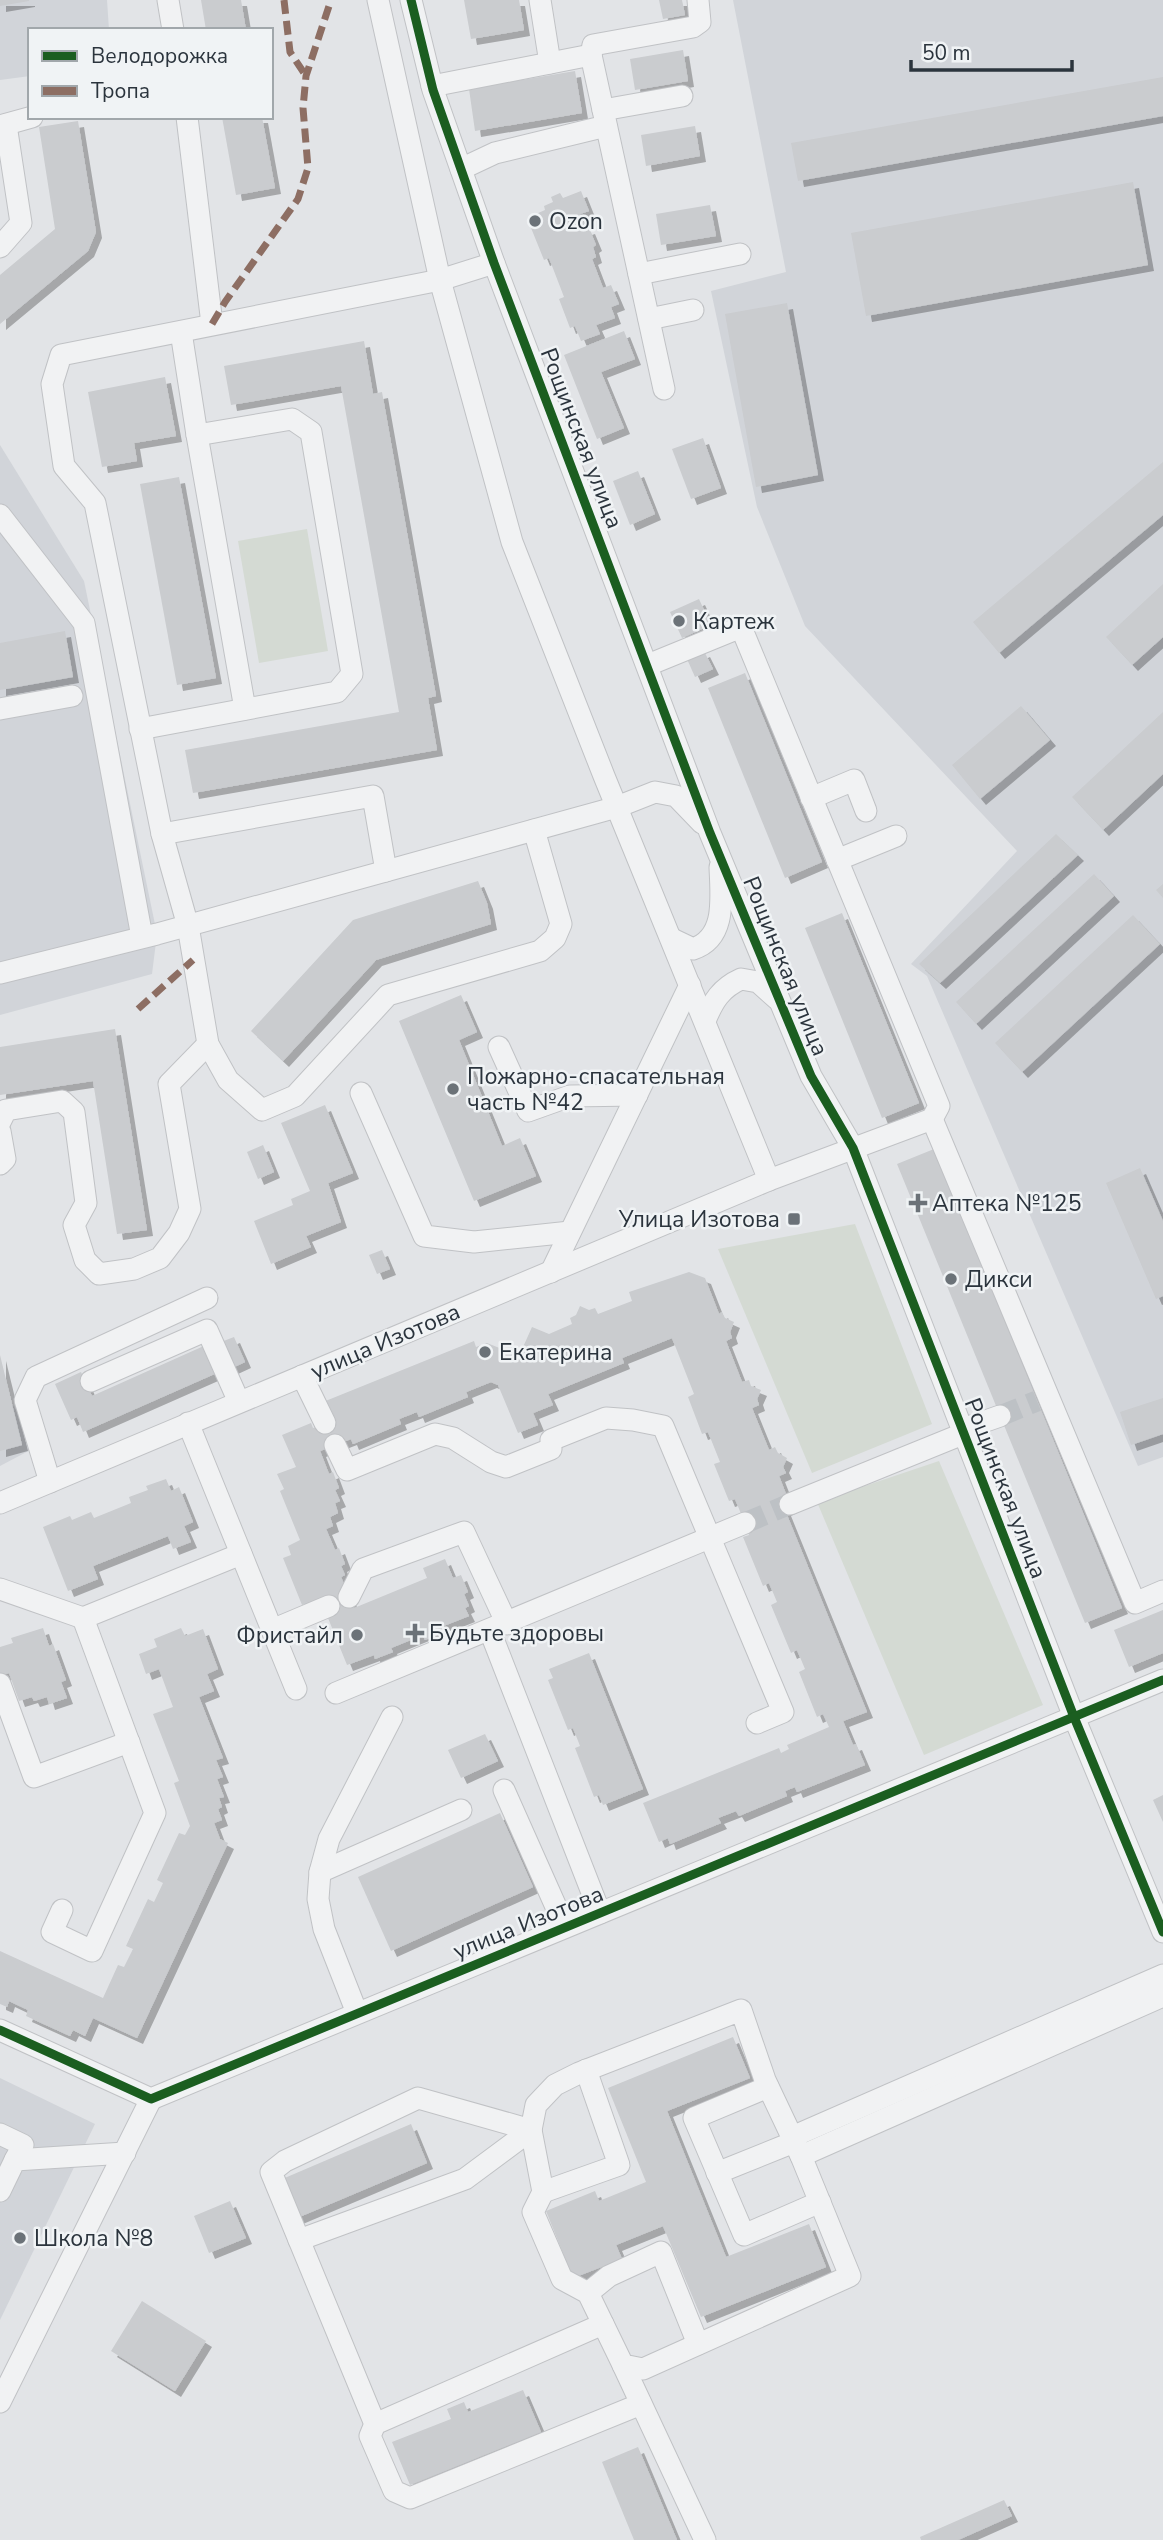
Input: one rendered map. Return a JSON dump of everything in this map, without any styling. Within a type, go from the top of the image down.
[{"type":"street","points":[[168,0],[173,28]]},
{"type":"street","points":[[378,0],[440,280],[512,542],[769,1180],[932,1119],[939,1106],[741,627],[648,665]]},
{"type":"street","name":"Рощинская улица","points":[[411,0],[432,86],[494,263],[710,833],[811,1076],[853,1149],[1074,1717],[1163,1932]]},
{"type":"street","points":[[540,0],[550,63]]},
{"type":"street","points":[[664,388],[590,55],[593,45],[693,27],[700,22],[698,0]]},
{"type":"street","points":[[432,86],[590,55]]},
{"type":"street","points":[[461,169],[495,153],[682,96]]},
{"type":"street","points":[[0,247],[21,223],[3,125],[28,118]]},
{"type":"street","points":[[187,119],[212,324]]},
{"type":"street","points":[[639,274],[740,254]]},
{"type":"street","points":[[494,263],[440,280],[61,355],[52,384],[64,466],[95,503],[162,834],[188,926],[208,1044],[228,1080],[262,1110],[295,1096],[388,995],[540,951],[555,938],[561,923],[534,830]]},
{"type":"street","points":[[649,319],[693,310]]},
{"type":"street","points":[[181,332],[245,709]]},
{"type":"street","points":[[140,729],[337,692],[352,674],[312,432],[292,419],[197,435]]},
{"type":"street","points":[[0,515],[84,623],[142,937]]},
{"type":"street","points":[[0,709],[72,696]]},
{"type":"street","points":[[811,798],[854,780],[866,811]]},
{"type":"street","points":[[0,973],[188,926],[617,807],[655,792],[676,796],[710,833]]},
{"type":"street","points":[[162,834],[373,796],[386,871]]},
{"type":"street","points":[[837,860],[896,836]]},
{"type":"street","points":[[673,939],[693,949],[704,946],[714,936],[721,899],[719,855]]},
{"type":"street","points":[[705,1021],[720,992],[741,979],[758,982],[781,1003]]},
{"type":"street","points":[[551,1272],[690,985]]},
{"type":"street","points":[[0,1122],[6,1110],[62,1101],[74,1112],[86,1203],[74,1226],[85,1260],[99,1274],[134,1269],[160,1258],[179,1233],[190,1209],[169,1084],[208,1044]]},
{"type":"street","points":[[499,1047],[528,1111],[570,1096],[636,1095]]},
{"type":"street","points":[[361,1093],[424,1236],[474,1242],[570,1232]]},
{"type":"street","points":[[932,1119],[1043,1398],[1135,1603],[1163,1591]]},
{"type":"street","points":[[0,1131],[5,1159],[0,1164]]},
{"type":"street","name":"улица Изотова","points":[[0,1503],[769,1180]]},
{"type":"street","points":[[50,1482],[25,1400],[36,1377],[207,1298]]},
{"type":"street","points":[[91,1381],[207,1329],[239,1402]]},
{"type":"street","points":[[302,1376],[324,1423]]},
{"type":"street","points":[[790,1504],[1000,1416]]},
{"type":"street","points":[[335,1445],[346,1470],[435,1434],[453,1438],[491,1462],[506,1466],[606,1418],[663,1426],[783,1712],[757,1723]]},
{"type":"street","points":[[188,1423],[296,1689]]},
{"type":"street","points":[[336,1693],[745,1523]]},
{"type":"street","points":[[349,1597],[363,1569],[464,1532],[600,1913]]},
{"type":"street","points":[[0,1589],[83,1618],[241,1554]]},
{"type":"street","points":[[272,1630],[329,1606]]},
{"type":"street","points":[[62,1910],[52,1932],[92,1951],[155,1813],[83,1618]]},
{"type":"street","name":"улица Изотова","points":[[151,2099],[1163,1680]]},
{"type":"street","points":[[0,1684],[34,1777],[130,1742]]},
{"type":"street","points":[[357,2013],[324,1929],[318,1899],[320,1872],[329,1839],[392,1717]]},
{"type":"street","points":[[504,1790],[565,1927]]},
{"type":"street","points":[[320,1872],[461,1810]]},
{"type":"street","points":[[796,2145],[1163,1975]]},
{"type":"street","points":[[717,2173],[796,2145],[1163,1996]]},
{"type":"street","points":[[622,2365],[643,2369],[850,2276],[796,2145],[768,2087],[741,2010],[586,2070],[555,2085],[536,2105],[531,2130],[543,2192],[533,2212],[562,2279],[588,2293],[622,2365],[641,2404],[705,2540]]},
{"type":"street","points":[[0,2030],[151,2099],[0,2402]]},
{"type":"street","points":[[543,2192],[619,2165],[586,2070]]},
{"type":"street","points":[[768,2087],[694,2119],[744,2235],[820,2202]]},
{"type":"street","points":[[531,2130],[418,2098],[285,2161],[271,2172],[375,2424],[370,2437],[394,2491],[410,2498],[641,2404]]},
{"type":"street","points":[[299,2240],[465,2179],[531,2130]]},
{"type":"street","points":[[0,2134],[23,2145],[0,2191]]},
{"type":"street","points":[[15,2160],[125,2153]]},
{"type":"street","points":[[588,2293],[609,2276],[661,2252],[698,2344]]},
{"type":"street","points":[[375,2424],[603,2324]]},
{"type":"shaded area","points":[[0,0],[107,0],[109,28],[28,28],[28,76],[0,80]]},
{"type":"shaded area","points":[[733,0],[1163,0],[1163,1457],[1138,1466],[927,976],[911,964],[1017,851],[805,626],[757,507],[711,291],[786,272]]},
{"type":"shaded area","points":[[0,445],[84,581],[157,934],[152,974],[0,1015]]},
{"type":"shaded area","points":[[307,529],[328,651],[259,663],[238,541]]},
{"type":"shaded area","points":[[855,1224],[932,1424],[812,1473],[718,1249]]},
{"type":"shaded area","points":[[0,1384],[38,1446],[0,1466]]},
{"type":"shaded area","points":[[939,1461],[1043,1705],[924,1755],[817,1502]]},
{"type":"shaded area","name":"Школа №8","points":[[0,2078],[95,2124],[0,2320]]},
{"type":"building","points":[[0,0],[29,0],[29,1],[0,6]]},
{"type":"building","points":[[201,0],[241,0],[246,28],[206,28]]},
{"type":"building","points":[[464,0],[519,0],[524,30],[471,39]]},
{"type":"building","points":[[659,0],[682,0],[685,15],[663,19]]},
{"type":"building","points":[[683,50],[688,81],[635,90],[630,59]]},
{"type":"building","points":[[575,71],[582,113],[475,131],[469,89]]},
{"type":"building","points":[[1163,77],[1163,116],[798,181],[791,143]]},
{"type":"building","points":[[222,119],[262,119],[275,188],[236,195]]},
{"type":"building","points":[[78,121],[96,232],[88,251],[0,324],[0,275],[55,229],[39,127]]},
{"type":"building","points":[[695,126],[700,156],[646,166],[641,135]]},
{"type":"building","points":[[1133,182],[1148,265],[866,316],[851,233]]},
{"type":"building","points":[[581,191],[589,211],[580,214],[596,245],[593,247],[596,257],[592,259],[603,288],[611,285],[619,304],[611,307],[615,318],[596,325],[600,334],[581,341],[575,326],[570,328],[559,299],[564,297],[549,258],[544,260],[527,218],[545,210],[544,206],[553,202],[551,197],[560,193],[563,198]]},
{"type":"building","points":[[710,205],[716,236],[661,245],[656,214]]},
{"type":"building","points":[[787,303],[818,475],[756,487],[725,314]]},
{"type":"building","points":[[624,331],[635,359],[601,372],[624,428],[597,439],[564,355]]},
{"type":"building","points":[[364,341],[373,394],[382,392],[436,696],[428,698],[437,750],[193,793],[185,750],[399,712],[341,386],[231,405],[224,366]]},
{"type":"building","points":[[165,377],[176,436],[134,443],[137,461],[102,467],[88,392]]},
{"type":"building","points":[[703,438],[721,488],[691,499],[672,449]]},
{"type":"building","points":[[1163,462],[1163,515],[999,653],[973,622]]},
{"type":"building","points":[[638,471],[655,514],[630,525],[613,481]]},
{"type":"building","points":[[179,477],[216,678],[177,685],[140,484]]},
{"type":"building","points":[[1163,584],[1163,637],[1132,665],[1106,637]]},
{"type":"building","points":[[699,599],[711,625],[682,638],[670,612]]},
{"type":"building","points":[[65,631],[73,677],[0,690],[0,643]]},
{"type":"building","points":[[704,651],[713,669],[695,677],[687,659]]},
{"type":"building","points":[[745,673],[822,862],[785,878],[708,688]]},
{"type":"building","points":[[1021,706],[1050,740],[980,799],[952,765]]},
{"type":"building","points":[[1163,712],[1163,774],[1103,830],[1072,797]]},
{"type":"building","points":[[1056,834],[1078,855],[940,983],[919,964]]},
{"type":"building","points":[[1094,874],[1114,896],[976,1024],[956,1002]]},
{"type":"building","points":[[478,881],[487,903],[491,924],[376,960],[283,1061],[251,1031],[353,920]]},
{"type":"building","points":[[1163,884],[1163,898],[1156,890]]},
{"type":"building","points":[[842,913],[919,1103],[882,1118],[805,928]]},
{"type":"building","points":[[1133,915],[1160,944],[1022,1072],[995,1043]]},
{"type":"building","name":"Пожарно-спасательная часть №42","points":[[461,995],[477,1032],[459,1040],[502,1146],[520,1138],[536,1176],[474,1201],[399,1021]]},
{"type":"building","points":[[115,1029],[147,1230],[117,1234],[93,1081],[0,1095],[0,1047]]},
{"type":"building","points":[[325,1105],[353,1173],[328,1183],[341,1222],[306,1236],[311,1247],[271,1264],[254,1221],[293,1205],[291,1199],[310,1191],[281,1123]]},
{"type":"building","points":[[263,1145],[274,1172],[258,1179],[247,1152]]},
{"type":"building","points":[[934,1149],[1122,1608],[1085,1623],[897,1164]]},
{"type":"building","points":[[1140,1168],[1163,1221],[1163,1296],[1156,1299],[1106,1183]]},
{"type":"building","points":[[382,1250],[390,1269],[377,1274],[369,1255]]},
{"type":"building","points":[[689,1272],[705,1278],[719,1314],[722,1312],[725,1318],[734,1322],[730,1332],[732,1338],[726,1341],[742,1382],[749,1380],[751,1386],[761,1390],[757,1399],[759,1405],[752,1408],[769,1450],[775,1447],[778,1453],[787,1458],[783,1467],[786,1473],[779,1476],[791,1507],[785,1510],[867,1712],[843,1721],[865,1765],[797,1792],[795,1787],[785,1791],[787,1796],[739,1816],[736,1811],[718,1818],[721,1823],[670,1844],[668,1838],[659,1842],[643,1803],[779,1748],[781,1753],[789,1749],[787,1745],[829,1727],[823,1714],[817,1717],[799,1672],[805,1669],[797,1650],[791,1653],[771,1605],[777,1602],[769,1583],[763,1586],[743,1537],[749,1535],[746,1526],[735,1499],[729,1501],[714,1464],[720,1462],[708,1432],[702,1434],[688,1397],[694,1394],[672,1338],[622,1358],[624,1363],[548,1394],[553,1405],[533,1413],[538,1425],[518,1433],[498,1385],[491,1382],[466,1392],[468,1397],[419,1417],[417,1412],[399,1419],[401,1424],[353,1444],[351,1439],[320,1451],[329,1474],[333,1472],[339,1488],[335,1490],[340,1501],[335,1503],[338,1513],[330,1517],[333,1526],[326,1529],[335,1550],[339,1548],[345,1564],[341,1566],[345,1575],[341,1577],[354,1608],[427,1578],[423,1568],[445,1559],[453,1578],[461,1575],[468,1592],[464,1594],[469,1606],[465,1608],[469,1616],[441,1627],[444,1632],[425,1640],[423,1635],[391,1648],[393,1652],[375,1659],[374,1655],[347,1665],[328,1618],[333,1616],[325,1596],[302,1605],[283,1558],[291,1555],[288,1546],[300,1540],[280,1491],[284,1489],[277,1474],[296,1467],[282,1435],[311,1423],[313,1428],[331,1421],[323,1402],[474,1341],[476,1347],[487,1343],[519,1356],[532,1327],[549,1334],[572,1324],[570,1318],[576,1315],[580,1306],[589,1310],[595,1308],[598,1314],[632,1301],[629,1292]]},
{"type":"building","points":[[234,1337],[245,1362],[232,1368],[221,1342]]},
{"type":"building","points":[[206,1345],[219,1372],[83,1432],[77,1417],[71,1420],[55,1384],[81,1372],[92,1396]]},
{"type":"building","points":[[0,1355],[22,1445],[0,1451]]},
{"type":"building","points":[[1163,1398],[1163,1434],[1131,1445],[1120,1412]]},
{"type":"building","points":[[166,1479],[171,1491],[179,1487],[193,1522],[184,1526],[191,1542],[173,1549],[168,1536],[93,1566],[98,1579],[68,1591],[43,1527],[70,1516],[72,1520],[91,1512],[94,1518],[131,1503],[129,1497],[148,1490],[146,1486]]},
{"type":"building","points":[[1163,1610],[1163,1653],[1129,1667],[1114,1630]]},
{"type":"building","points":[[43,1628],[49,1646],[53,1644],[66,1680],[61,1682],[67,1698],[49,1704],[47,1697],[34,1701],[32,1697],[19,1701],[9,1673],[0,1676],[0,1647],[13,1643],[11,1638]]},
{"type":"building","points":[[181,1628],[185,1636],[203,1629],[218,1669],[207,1674],[214,1691],[199,1697],[223,1758],[216,1760],[223,1777],[217,1779],[224,1797],[219,1798],[222,1807],[218,1809],[222,1820],[214,1823],[220,1839],[228,1843],[137,2038],[93,2018],[85,2036],[73,2030],[70,2036],[26,2016],[28,2010],[9,2001],[7,2007],[0,2004],[0,1951],[103,1998],[118,1965],[124,1967],[133,1949],[126,1946],[148,1899],[154,1902],[163,1883],[157,1880],[179,1833],[185,1835],[190,1826],[174,1783],[179,1781],[153,1714],[173,1707],[159,1669],[146,1674],[139,1654],[157,1647],[154,1639]]},
{"type":"building","points":[[589,1653],[643,1789],[603,1805],[599,1795],[594,1797],[575,1748],[580,1746],[573,1728],[568,1730],[548,1680],[553,1678],[549,1669]]},
{"type":"building","points":[[485,1734],[498,1761],[461,1778],[448,1750]]},
{"type":"building","points":[[1163,1795],[1163,1822],[1153,1800]]},
{"type":"building","points":[[500,1813],[533,1887],[391,1951],[358,1877]]},
{"type":"building","points":[[733,2037],[750,2078],[667,2111],[726,2257],[809,2224],[826,2267],[701,2317],[663,2226],[616,2245],[622,2259],[573,2278],[546,2211],[595,2191],[599,2201],[646,2182],[608,2088]]},
{"type":"building","points":[[411,2124],[427,2163],[297,2218],[280,2180]]},
{"type":"building","points":[[230,2201],[246,2238],[209,2253],[194,2216]]},
{"type":"building","points":[[142,2301],[206,2341],[175,2391],[111,2351]]},
{"type":"building","points":[[523,2390],[541,2432],[410,2485],[392,2442],[451,2419],[447,2409],[464,2402],[468,2412]]},
{"type":"building","points":[[638,2447],[677,2540],[634,2540],[602,2462]]},
{"type":"building","points":[[1004,2500],[1012,2516],[958,2540],[921,2540],[920,2537]]},
{"type":"tunnel","points":[[1000,1416],[1037,1401]]},
{"type":"tunnel","points":[[745,1523],[790,1504]]},
{"type":"marked path","points":[[284,0],[290,52],[306,76]]},
{"type":"marked path","points":[[212,324],[298,199],[308,168],[303,108],[306,76],[331,0]]},
{"type":"marked path","points":[[138,1009],[193,960]]},
{"type":"cycle path","points":[[411,0],[433,90],[494,263],[710,833],[811,1076],[853,1148],[1074,1717],[1163,1932]]},
{"type":"cycle path","points":[[0,2030],[151,2099],[1163,1680]]},
{"type":"place","name":"Ozon","points":[[535,221]]},
{"type":"place","name":"Картеж","points":[[679,621]]},
{"type":"place","name":"Пожарно-спасательная часть №42","points":[[453,1089]]},
{"type":"place","name":"Аптека №125","points":[[918,1203]]},
{"type":"place","name":"Улица Изотова","points":[[794,1219]]},
{"type":"place","name":"Дикси","points":[[951,1279]]},
{"type":"place","name":"Екатерина","points":[[485,1352]]},
{"type":"place","name":"Будьте здоровы","points":[[415,1633]]},
{"type":"place","name":"Фристайл","points":[[357,1635]]},
{"type":"place","name":"Школа №8","points":[[20,2238]]}]
